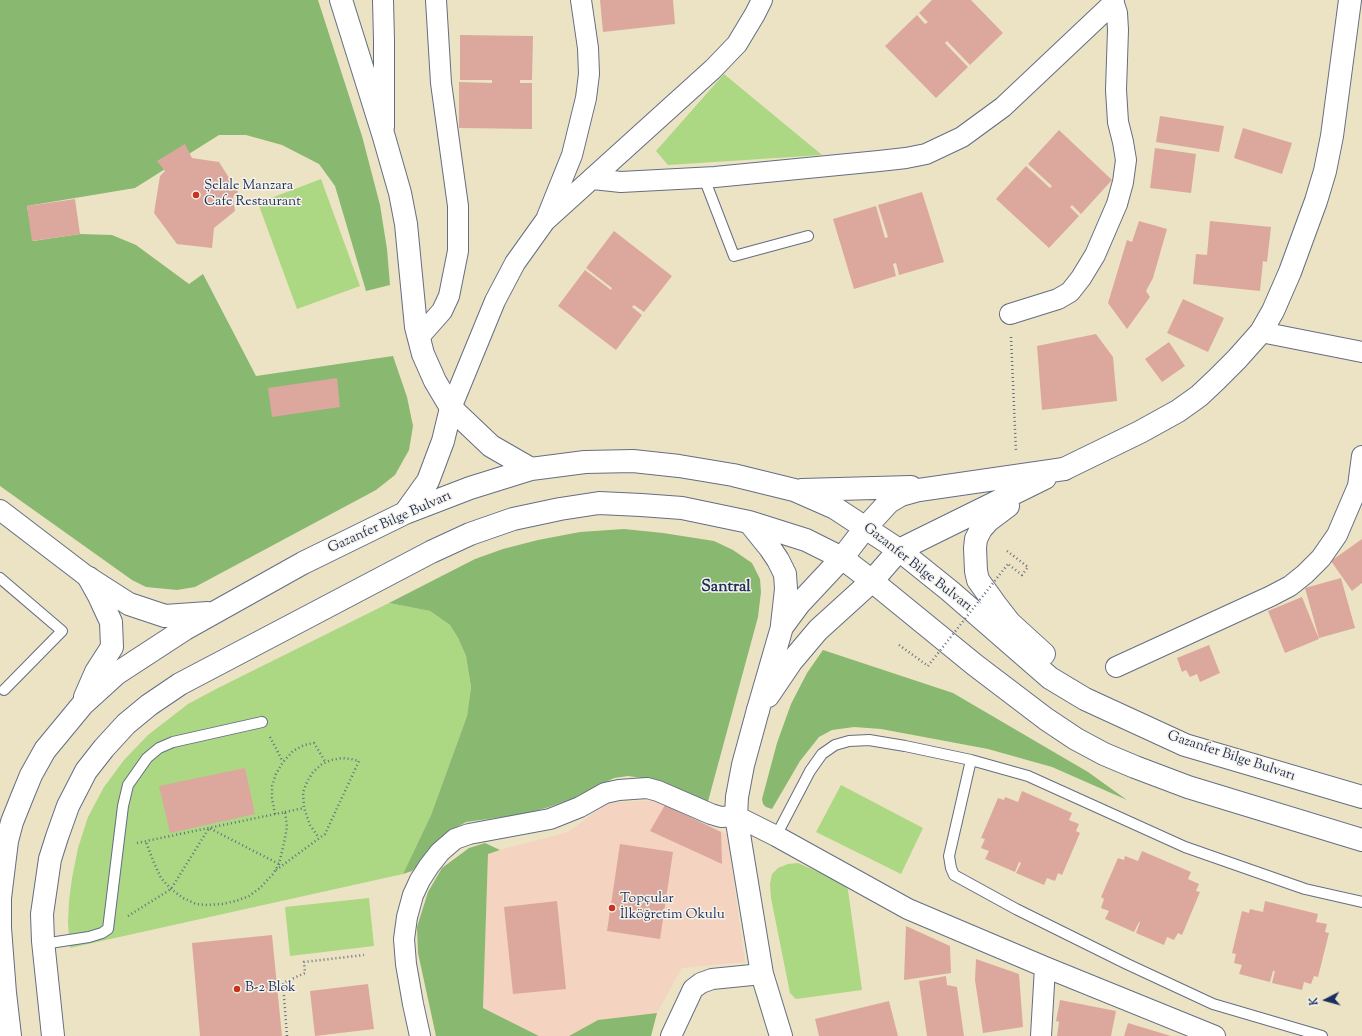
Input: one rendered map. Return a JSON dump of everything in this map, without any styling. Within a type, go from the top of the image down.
[{"type":"main road","points":[[341,0],[400,193],[406,224],[416,327],[423,354],[435,381],[451,408],[491,446],[531,469]]},
{"type":"main road","points":[[758,710],[791,662],[818,630],[872,581],[899,550],[1140,432],[1178,411],[1199,396],[1216,380],[1238,359],[1261,332],[1273,311],[1290,272],[1316,201],[1325,170],[1332,136],[1350,0]]},
{"type":"main road","points":[[405,513],[428,480],[443,441],[451,408]]},
{"type":"main road","name":"Gazanfer Bilge Bulvarı","points":[[10,1036],[0,928],[0,898],[7,841],[12,822],[22,797],[44,750],[82,704],[116,674],[185,629],[303,563],[405,513],[470,488],[531,469],[585,462],[633,461],[679,466],[733,475],[794,490],[836,508],[899,550],[950,591],[1050,678],[1085,700],[1185,745],[1362,797]]},
{"type":"main road","points":[[782,627],[799,604],[842,558],[866,527],[889,502],[902,495],[943,486],[1064,469]]},
{"type":"main road","points":[[1038,482],[988,521],[981,529],[976,539],[974,560],[978,580],[1010,623],[1059,669],[1130,721]]},
{"type":"main road","points":[[794,490],[943,486]]},
{"type":"main road","points":[[53,1036],[43,944],[42,914],[45,885],[56,837],[68,806],[86,772],[104,748],[126,724],[149,705],[180,684],[431,552],[470,534],[513,519],[560,509],[600,503],[682,508],[749,522],[806,540],[842,558],[975,665],[1046,719],[1076,739],[1104,754],[1188,787],[1362,840]]},
{"type":"main road","points":[[749,522],[778,560],[784,574],[786,589],[782,627],[743,765],[737,796],[736,816],[762,974],[781,1036]]},
{"type":"main road","points":[[89,578],[129,604],[165,616],[213,613]]},
{"type":"main road","points":[[82,704],[96,672],[112,646],[111,622],[89,578]]},
{"type":"street","points":[[383,0],[384,137]]},
{"type":"street","points":[[419,337],[442,311],[449,296],[458,251],[458,206],[441,84],[436,0]]},
{"type":"street","points":[[451,408],[494,301],[515,263],[545,220],[572,155],[586,98],[589,67],[588,48],[581,0]]},
{"type":"street","points":[[545,220],[593,179],[737,44],[762,0]]},
{"type":"street","points":[[593,179],[621,182],[704,178],[906,158],[926,154],[962,137],[1003,107],[1109,7],[1114,0]]},
{"type":"street","points":[[1010,314],[1058,299],[1070,292],[1081,278],[1095,255],[1117,204],[1123,182],[1126,160],[1118,122],[1116,90],[1118,30],[1117,13],[1114,0]]},
{"type":"street","points":[[1261,332],[1362,352]]},
{"type":"street","points":[[1116,667],[1271,596],[1290,586],[1305,574],[1321,558],[1337,535],[1360,488],[1362,456]]},
{"type":"street","points":[[0,510],[89,578]]},
{"type":"street","points":[[420,1036],[412,1004],[404,939],[407,917],[413,895],[423,876],[440,852],[455,839],[469,834],[550,819],[580,808],[605,793],[635,788],[647,788],[658,791],[711,814],[736,816],[776,836],[908,909],[1045,967],[1215,1036]]},
{"type":"street","points":[[1042,1036],[1045,967]]},
{"type":"street","points":[[672,1036],[693,989],[701,983],[712,979],[762,974]]},
{"type":"lane","points":[[704,178],[734,256],[808,236]]},
{"type":"lane","points":[[0,578],[62,631],[4,690]]},
{"type":"lane","points":[[43,944],[89,937],[102,933],[108,929],[118,847],[128,785],[148,758],[159,748],[173,742],[262,722]]},
{"type":"lane","points":[[776,836],[810,771],[822,754],[835,745],[849,741],[869,740],[971,760],[1028,776],[1185,846],[1305,889],[1362,902]]},
{"type":"lane","points":[[971,760],[949,856],[954,875],[1023,912],[1127,964],[1213,1004],[1322,1036]]},
{"type":"path","points":[[1010,314],[1016,452]]},
{"type":"path","points":[[899,645],[928,666],[1008,564],[1022,575],[1028,567],[1008,552]]},
{"type":"path","points":[[262,722],[283,762]]},
{"type":"path","points":[[275,814],[272,798],[272,786],[276,774],[283,762],[293,751],[304,745],[314,743],[326,763]]},
{"type":"path","points":[[274,872],[325,834],[359,761],[351,758],[342,758],[326,763],[313,772],[307,782],[303,792],[304,808],[310,825],[319,838]]},
{"type":"path","points":[[118,847],[304,808]]},
{"type":"path","points":[[146,842],[161,878],[171,889],[183,898],[196,904],[207,905],[236,901],[249,896],[260,888],[279,864],[287,827],[285,812]]},
{"type":"path","points":[[209,828],[279,864]]},
{"type":"path","points":[[108,929],[171,889],[209,828]]},
{"type":"path","points":[[287,1036],[282,983],[306,972],[304,962],[364,955]]},
{"type":"shaded area","name":"Topçular İlköğretim Okulu","points":[[655,800],[727,834],[745,962],[682,968],[657,1013],[598,1020],[569,1036],[539,1036],[483,1008],[488,853],[568,832],[607,803]]},
{"type":"green space","points":[[0,0],[318,0],[362,136],[380,205],[387,249],[390,285],[366,291],[335,186],[319,164],[282,145],[246,135],[219,135],[135,188],[27,206],[33,241],[80,234],[112,235],[136,245],[189,284],[203,274],[256,376],[393,356],[407,397],[413,426],[409,450],[395,475],[376,490],[195,587],[177,590],[146,587],[132,580],[0,486]]},
{"type":"green space","points":[[724,74],[822,155],[668,165],[656,151]]},
{"type":"green space","points":[[321,179],[360,286],[297,309],[258,203]]},
{"type":"green space","points":[[624,529],[714,541],[733,550],[752,563],[760,579],[761,592],[758,617],[707,805],[662,781],[628,776],[614,778],[574,798],[549,807],[525,814],[466,822],[454,829],[412,871],[403,874],[431,815],[467,716],[471,687],[466,656],[450,625],[430,611],[389,603],[475,559],[503,549],[538,540],[580,532]]},
{"type":"green space","points":[[389,603],[430,611],[450,625],[466,656],[471,687],[467,716],[431,815],[403,874],[70,948],[68,923],[69,901],[78,848],[88,817],[104,787],[124,760],[148,735],[188,704]]},
{"type":"green space","points":[[823,650],[953,693],[1088,772],[1127,800],[1052,767],[988,749],[881,729],[854,727],[832,730],[819,737],[800,761],[772,809],[766,807],[763,804],[762,799],[777,743],[791,704],[807,673]]},
{"type":"green space","points":[[841,785],[923,828],[901,874],[816,832]]},
{"type":"green space","points":[[485,843],[500,850],[488,854],[483,1008],[539,1036],[436,1036],[418,953],[417,927],[428,892],[442,868],[469,848]]},
{"type":"green space","points":[[798,863],[843,883],[847,883],[862,990],[796,999],[790,993],[771,898],[770,884],[772,874],[778,868],[788,864]]},
{"type":"green space","points":[[369,898],[374,946],[290,956],[285,907]]},
{"type":"green space","points":[[657,1013],[651,1036],[569,1036],[598,1020]]},
{"type":"building","points":[[600,0],[673,0],[675,24],[603,32]]},
{"type":"building","points":[[932,0],[971,0],[1003,33],[970,65],[947,41],[945,43],[968,67],[936,98],[885,46],[917,15],[925,24],[928,22],[919,13]]},
{"type":"building","points":[[460,35],[533,36],[532,80],[520,80],[520,83],[532,83],[532,129],[459,128],[459,82],[492,83],[492,80],[460,80]]},
{"type":"building","points":[[1160,116],[1224,126],[1219,152],[1156,142]]},
{"type":"building","points":[[1243,128],[1292,143],[1282,174],[1234,158]]},
{"type":"building","points":[[1059,130],[1112,180],[1081,214],[1072,205],[1070,207],[1079,216],[1049,248],[996,199],[1026,166],[1050,188],[1052,186],[1028,164]]},
{"type":"building","name":"Şelale Manzara Cafe Restaurant","points":[[185,144],[192,158],[219,162],[238,192],[233,197],[235,211],[214,228],[212,248],[177,244],[154,213],[160,176],[165,171],[157,161]]},
{"type":"building","points":[[1155,148],[1196,154],[1191,193],[1150,188]]},
{"type":"building","points":[[922,192],[944,262],[899,275],[896,263],[893,264],[896,276],[854,289],[833,219],[876,206],[885,238],[888,237],[878,205]]},
{"type":"building","points":[[75,199],[80,234],[32,241],[27,206]]},
{"type":"building","points":[[1139,221],[1167,229],[1153,278],[1146,291],[1150,297],[1127,329],[1108,303],[1127,240],[1132,242]]},
{"type":"building","points":[[1210,221],[1271,227],[1267,262],[1263,261],[1260,291],[1193,284],[1196,254],[1207,255]]},
{"type":"building","points":[[614,231],[672,276],[644,312],[634,305],[632,307],[642,315],[616,350],[558,306],[585,270],[611,290],[612,288],[586,268]]},
{"type":"building","points":[[1183,299],[1224,318],[1208,352],[1167,333]]},
{"type":"building","points":[[1096,334],[1113,357],[1117,401],[1042,410],[1037,346]]},
{"type":"building","points":[[1169,342],[1185,366],[1162,382],[1145,359]]},
{"type":"building","points":[[337,378],[340,407],[272,417],[268,388]]},
{"type":"building","points":[[1362,539],[1362,583],[1352,591],[1331,561]]},
{"type":"building","points":[[1341,578],[1355,628],[1319,638],[1305,588]]},
{"type":"building","points":[[1302,597],[1319,639],[1285,653],[1268,611]]},
{"type":"building","points":[[1209,645],[1220,673],[1200,682],[1197,674],[1190,677],[1186,670],[1182,672],[1177,658]]},
{"type":"building","points":[[245,768],[255,814],[170,833],[159,786]]},
{"type":"building","points":[[1022,791],[1072,813],[1069,820],[1079,824],[1076,831],[1080,833],[1062,875],[1058,873],[1055,881],[1047,878],[1044,885],[1016,873],[1021,863],[1019,862],[1015,872],[985,859],[989,851],[981,848],[985,839],[981,838],[998,798],[1004,800],[1005,797],[1018,802]]},
{"type":"building","points":[[665,805],[721,832],[722,864],[650,831]]},
{"type":"building","points":[[620,844],[673,852],[660,939],[607,931]]},
{"type":"building","points":[[1142,851],[1191,872],[1188,879],[1199,884],[1196,891],[1200,892],[1182,935],[1178,933],[1174,940],[1167,937],[1164,945],[1136,933],[1140,922],[1134,932],[1105,919],[1109,911],[1101,908],[1104,899],[1101,897],[1118,858],[1124,860],[1125,856],[1138,861]]},
{"type":"building","points":[[557,901],[566,989],[513,994],[504,907]]},
{"type":"building","points":[[1265,901],[1318,914],[1316,922],[1327,924],[1325,932],[1329,933],[1318,977],[1314,976],[1311,984],[1304,982],[1302,990],[1272,983],[1275,971],[1273,971],[1270,982],[1239,974],[1242,965],[1234,963],[1236,954],[1232,953],[1242,911],[1249,913],[1250,909],[1263,912]]},
{"type":"building","points":[[906,926],[950,946],[951,973],[904,980]]},
{"type":"building","name":"B-2 Blok","points":[[272,935],[282,1036],[200,1036],[192,943]]},
{"type":"building","points":[[976,959],[1019,974],[1023,1027],[983,1033],[975,980]]},
{"type":"building","points":[[946,976],[947,985],[957,987],[964,1036],[927,1036],[919,981]]},
{"type":"building","points":[[368,984],[374,1029],[315,1036],[310,991]]},
{"type":"building","points":[[1060,1000],[1116,1011],[1111,1036],[1057,1036],[1059,1022],[1056,1021]]},
{"type":"building","points":[[889,1001],[898,1036],[819,1036],[815,1019]]},
{"type":"building","points":[[1128,1023],[1171,1036],[1124,1036]]},
{"type":"place","name":"Şelale Manzara Cafe Restaurant","points":[[196,195]]},
{"type":"place","name":"Topçular İlköğretim Okulu","points":[[612,908]]},
{"type":"place","name":"B-2 Blok","points":[[237,989]]},
{"type":"district","name":"Santral","points":[[726,588]]}]
